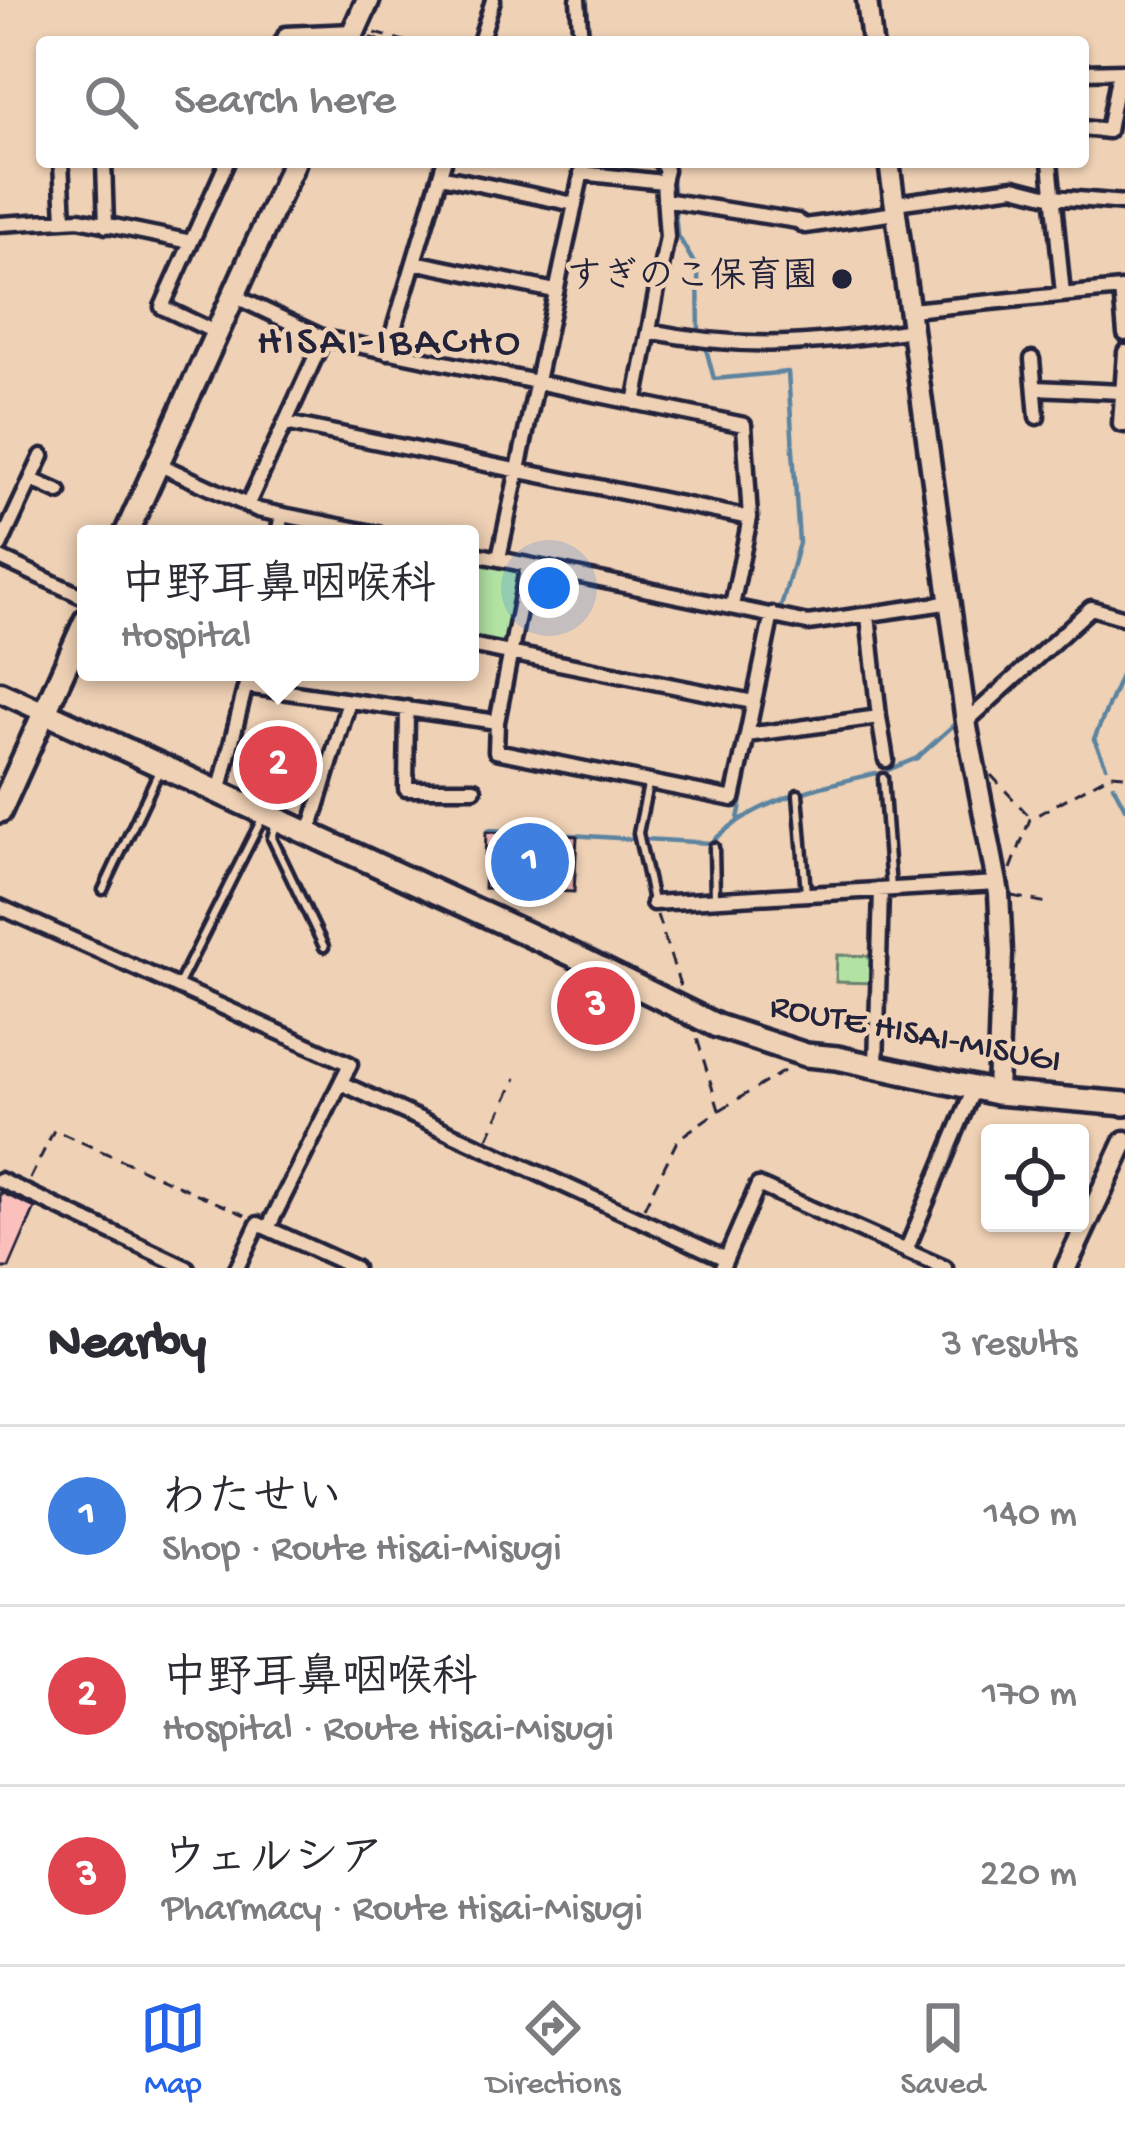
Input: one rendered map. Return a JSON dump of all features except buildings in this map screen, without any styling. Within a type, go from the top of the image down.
[{"type":"main road","points":[[360,36],[368,0]]},
{"type":"main road","points":[[130,525],[291,168]]},
{"type":"main road","points":[[0,811],[77,640]]},
{"type":"main road","name":"ROUTE HISAI-MISUGI","points":[[44,712],[652,993],[690,1016],[806,1055],[986,1089],[1125,1105]]},
{"type":"street","points":[[482,36],[493,0]]},
{"type":"street","points":[[578,0],[581,36]]},
{"type":"street","points":[[867,0],[871,36]]},
{"type":"street","points":[[285,36],[335,36]]},
{"type":"street","points":[[1089,72],[1122,72],[1108,130],[1089,128]]},
{"type":"street","points":[[61,168],[64,220]]},
{"type":"street","points":[[104,168],[106,226]]},
{"type":"street","points":[[218,333],[161,307],[224,168]]},
{"type":"street","points":[[499,559],[582,168]]},
{"type":"street","points":[[587,168],[663,182]]},
{"type":"street","points":[[634,403],[668,237],[670,199],[663,182],[665,168]]},
{"type":"street","points":[[890,168],[966,722],[998,888],[1002,953],[986,1089],[906,1251]]},
{"type":"street","points":[[1051,168],[1063,294]]},
{"type":"street","points":[[387,352],[442,169],[574,204]]},
{"type":"street","points":[[670,199],[797,220],[806,226],[1004,187],[1125,203]]},
{"type":"street","points":[[0,224],[64,220],[191,242]]},
{"type":"street","points":[[414,262],[555,291]]},
{"type":"street","points":[[649,331],[701,341],[810,345],[912,320],[1123,288],[1125,334]]},
{"type":"street","points":[[234,296],[324,338],[744,425],[751,518],[732,606]]},
{"type":"street","points":[[248,506],[324,338]]},
{"type":"street","points":[[1125,352],[1120,424],[1125,425]]},
{"type":"street","points":[[1032,358],[1037,418]]},
{"type":"street","points":[[1035,388],[1122,392]]},
{"type":"street","points":[[286,423],[751,518]]},
{"type":"street","points":[[0,546],[42,457]]},
{"type":"street","points":[[158,464],[248,506],[333,525]]},
{"type":"street","points":[[32,480],[58,492]]},
{"type":"street","points":[[280,525],[282,515]]},
{"type":"street","points":[[479,555],[808,623],[952,602]]},
{"type":"street","points":[[0,559],[77,594]]},
{"type":"street","points":[[528,565],[497,722],[496,751],[733,799],[772,614]]},
{"type":"street","points":[[966,722],[1091,608],[1125,618]]},
{"type":"street","points":[[868,616],[886,760]]},
{"type":"street","points":[[479,647],[753,702]]},
{"type":"street","points":[[219,795],[248,681]]},
{"type":"street","points":[[258,681],[497,722]]},
{"type":"street","points":[[0,692],[44,712]]},
{"type":"street","points":[[309,834],[349,700]]},
{"type":"street","points":[[407,708],[406,789],[474,789]]},
{"type":"street","points":[[747,735],[879,717]]},
{"type":"street","points":[[653,903],[886,889],[998,888]]},
{"type":"street","points":[[876,1066],[886,889]]},
{"type":"street","points":[[0,907],[350,1064],[237,1268]]},
{"type":"street","points":[[341,1083],[724,1263],[758,1185],[945,1268]]},
{"type":"street","points":[[1066,1268],[1125,1141]]},
{"type":"street","points":[[0,1180],[188,1268]]},
{"type":"street","points":[[263,1226],[355,1268]]},
{"type":"lane","points":[[104,890],[161,767]]},
{"type":"lane","points":[[884,778],[886,889]]},
{"type":"lane","points":[[648,781],[638,833],[653,903]]},
{"type":"lane","points":[[798,794],[806,894]]},
{"type":"lane","points":[[270,819],[272,838],[324,947]]},
{"type":"lane","points":[[177,987],[270,819]]},
{"type":"lane","points":[[714,847],[715,898]]},
{"type":"path","points":[[973,757],[1028,811],[1030,819],[1010,872],[998,888],[1052,904]]},
{"type":"path","points":[[1030,819],[1112,775],[1125,775]]},
{"type":"path","points":[[653,903],[719,1111]]},
{"type":"path","points":[[638,1220],[678,1138],[806,1055]]},
{"type":"path","points":[[482,1150],[516,1078]]},
{"type":"path","points":[[25,1192],[54,1130],[183,1185],[263,1226]]},
{"type":"shaded area","points":[[272,743],[295,753],[284,786],[262,778]]},
{"type":"green space","points":[[479,560],[520,572],[502,645],[479,641]]},
{"type":"green space","points":[[837,955],[877,956],[876,983],[836,982]]},
{"type":"waterway","points":[[587,4],[589,36]]},
{"type":"waterway","points":[[607,168],[656,174]]},
{"type":"waterway","points":[[672,178],[677,234],[698,270],[699,335]]},
{"type":"waterway","points":[[705,345],[714,379],[788,372],[799,543],[781,607]]},
{"type":"waterway","points":[[757,721],[777,628]]},
{"type":"waterway","points":[[1106,766],[1094,739],[1121,676]]},
{"type":"waterway","points":[[888,770],[917,758],[956,723]]},
{"type":"waterway","points":[[738,819],[752,748]]},
{"type":"waterway","points":[[644,839],[711,843],[768,805],[876,773]]},
{"type":"waterway","points":[[1113,785],[1125,808]]},
{"type":"waterway","points":[[489,830],[634,839]]},
{"type":"place","name":"すぎのこ保育園","points":[[842,279]]},
{"type":"place","name":"中野耳鼻咽喉科","points":[[278,765]]},
{"type":"place","name":"わたせい","points":[[530,862]]},
{"type":"place","name":"ウェルシア","points":[[596,1006]]},
{"type":"district","name":"HISAI-IBACHO","points":[[390,344]]}]
